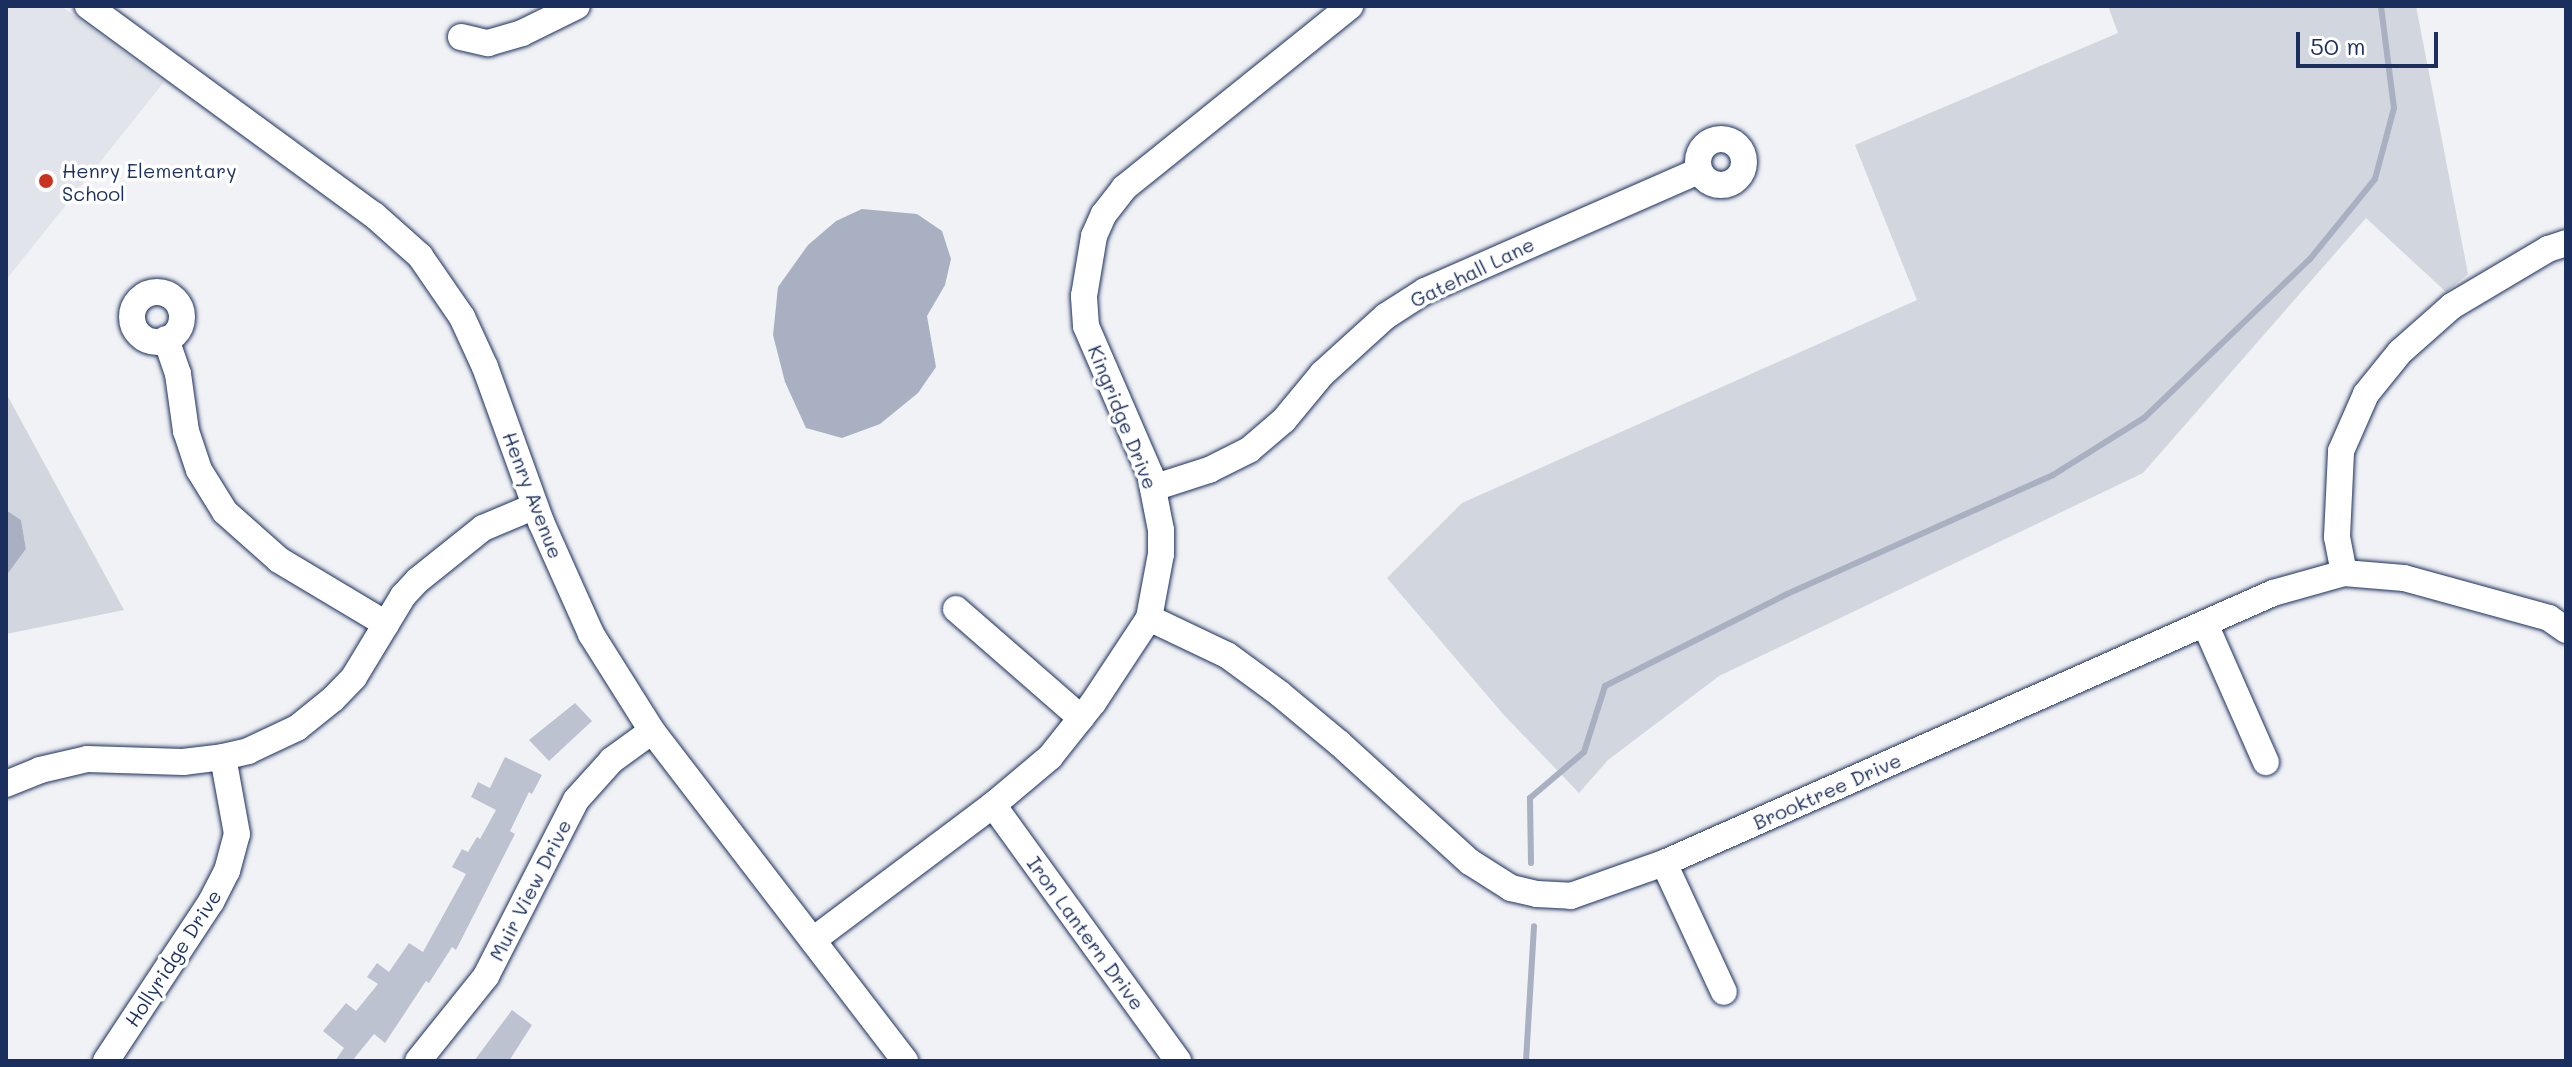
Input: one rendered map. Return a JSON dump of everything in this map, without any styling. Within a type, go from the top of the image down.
[{"type":"street","name":"Henry Avenue","points":[[88,6],[374,215],[420,256],[462,317],[485,367],[535,506],[591,634],[652,731],[905,1061]]},
{"type":"street","points":[[461,37],[488,43],[535,28],[577,6]]},
{"type":"street","name":"Kingridge Drive","points":[[813,940],[993,805],[1050,757],[1081,718],[1149,618],[1161,554],[1153,488],[1150,474],[1086,326],[1084,296],[1094,236],[1104,214],[1124,188],[1350,6]]},
{"type":"street","name":"Gatehall Lane","points":[[1153,488],[1209,470],[1249,450],[1284,420],[1322,374],[1365,336],[1425,291],[1699,171]]},
{"type":"street","points":[[2344,573],[2337,537],[2341,451],[2366,394],[2400,352],[2452,306],[2548,249],[2566,243]]},
{"type":"street","points":[[166,339],[178,374],[186,431],[199,470],[225,512],[279,560],[386,624]]},
{"type":"street","points":[[6,784],[40,770],[87,759],[183,762],[223,757],[248,751],[297,728],[354,677],[386,624],[418,580],[483,528],[535,506]]},
{"type":"street","name":"Brooktree Drive","points":[[1149,618],[1227,655],[1269,686],[1339,743],[1470,862],[1511,888],[1537,894],[1571,896],[1664,863],[2273,593],[2344,573],[2404,578],[2549,618],[2566,630]]},
{"type":"street","points":[[956,609],[1081,718]]},
{"type":"street","points":[[2205,624],[2266,762]]},
{"type":"street","name":"Muir View Drive","points":[[418,1061],[486,976],[576,800],[612,760],[652,731]]},
{"type":"street","name":"Hollyridge Drive","points":[[106,1061],[227,871],[237,834],[223,757]]},
{"type":"street","name":"Iron Lantern Drive","points":[[993,805],[1178,1061]]},
{"type":"street","points":[[1664,863],[1724,992]]},
{"type":"shaded area","name":"Henry Elementary School","points":[[6,6],[61,6],[164,82],[6,280]]},
{"type":"shaded area","points":[[2108,6],[2416,6],[2468,274],[2446,292],[2366,218],[2143,473],[1719,676],[1608,760],[1579,793],[1503,714],[1387,578],[1462,503],[1917,300],[1855,145],[2118,33]]},
{"type":"shaded area","points":[[6,393],[124,610],[6,634],[6,576],[26,549],[21,520],[6,510]]},
{"type":"water","points":[[862,209],[917,214],[942,231],[951,259],[945,285],[927,316],[936,367],[918,393],[880,424],[842,438],[806,428],[785,382],[773,335],[778,287],[808,245],[836,221]]},
{"type":"water","points":[[6,510],[21,520],[26,549],[6,576]]},
{"type":"building","points":[[575,703],[592,721],[549,761],[529,740]]},
{"type":"building","points":[[505,757],[542,775],[532,794],[529,792],[510,831],[515,834],[456,950],[452,947],[429,983],[426,981],[385,1043],[374,1034],[352,1061],[335,1061],[344,1048],[323,1031],[346,1003],[356,1011],[378,984],[367,977],[377,963],[389,972],[409,943],[423,952],[466,874],[452,867],[462,849],[468,852],[477,837],[480,839],[496,810],[471,797],[478,782],[490,788]]},
{"type":"building","points":[[512,1010],[532,1025],[509,1061],[474,1061]]},
{"type":"waterway","points":[[1531,863],[1530,798],[1584,752],[1605,686],[1787,594],[2053,475],[2144,418],[2310,259],[2375,179],[2394,108],[2381,6]]},
{"type":"waterway","points":[[1526,1061],[1534,926]]},
{"type":"place","name":"Henry Elementary School","points":[[46,181]]}]
